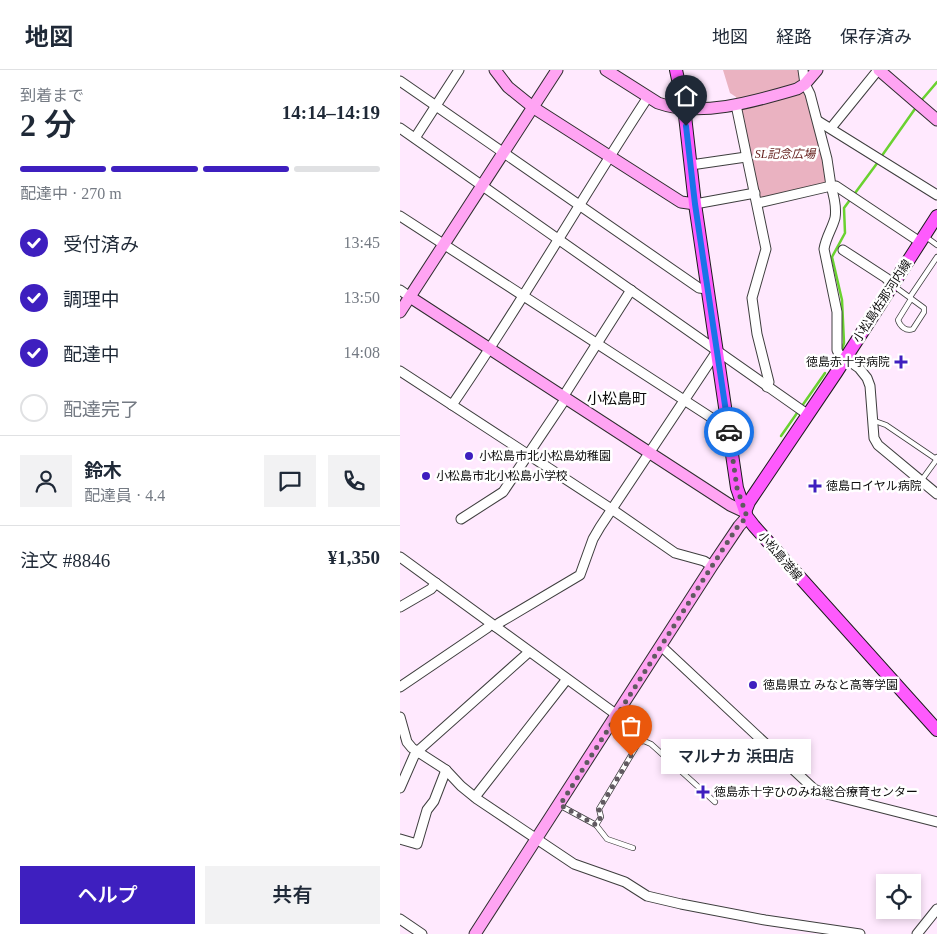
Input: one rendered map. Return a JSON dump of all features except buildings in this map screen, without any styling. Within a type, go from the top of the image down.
[{"type":"main road","name":"小松島港線","points":[[676,70],[684,107],[695,204],[737,488],[746,514],[824,606],[937,730]]},
{"type":"main road","name":"小松島佐那河内線","points":[[746,514],[749,502],[773,469],[803,411],[845,359],[937,216]]},
{"type":"street","points":[[415,138],[459,70]]},
{"type":"street","points":[[495,70],[508,87],[534,108],[681,202],[695,204],[755,193]]},
{"type":"street","points":[[400,312],[557,70]]},
{"type":"street","points":[[606,70],[648,97],[667,106],[701,108],[736,105],[797,88],[805,84],[818,70]]},
{"type":"street","points":[[804,70],[805,84],[810,94],[828,160],[834,198],[834,220],[824,249],[837,312],[837,350],[845,359],[859,368],[867,378],[870,386],[874,438],[878,445],[937,494]]},
{"type":"street","points":[[831,128],[879,70],[937,120]]},
{"type":"street","points":[[400,81],[699,288],[707,289]]},
{"type":"street","points":[[452,405],[560,239],[609,156],[648,97]]},
{"type":"street","points":[[736,105],[746,157],[758,203],[766,249],[752,298],[757,334],[769,382],[767,387]]},
{"type":"street","points":[[818,121],[937,195]]},
{"type":"street","points":[[400,128],[803,411]]},
{"type":"street","points":[[691,165],[746,157]]},
{"type":"street","points":[[758,203],[836,186],[922,239]]},
{"type":"street","points":[[400,216],[718,422],[728,425]]},
{"type":"street","points":[[843,250],[886,278],[893,285]]},
{"type":"street","points":[[400,290],[746,514],[475,934]]},
{"type":"street","points":[[462,519],[501,494],[528,455],[631,290]]},
{"type":"street","points":[[400,687],[487,628],[499,624],[580,575],[593,539],[718,351]]},
{"type":"street","points":[[400,371],[613,510],[675,553],[704,561],[712,566]]},
{"type":"street","points":[[400,557],[617,716]]},
{"type":"street","points":[[400,607],[431,589],[436,583]]},
{"type":"street","points":[[661,646],[814,789],[823,793],[937,822]]},
{"type":"street","points":[[400,788],[417,752],[530,652]]},
{"type":"street","points":[[475,797],[567,679]]},
{"type":"street","points":[[400,717],[407,742],[417,752],[446,770],[475,797],[574,864],[625,882],[648,896],[765,920],[860,934]]},
{"type":"street","points":[[400,839],[417,844],[425,815],[434,801],[446,770]]},
{"type":"street","points":[[917,934],[937,909]]},
{"type":"street","points":[[400,919],[422,934]]},
{"type":"lane","points":[[922,239],[937,245]]},
{"type":"lane","points":[[893,285],[910,298],[925,310],[913,329],[906,330],[899,324],[898,320],[910,298],[937,256]]},
{"type":"lane","points":[[872,420],[886,425],[937,458],[921,481]]},
{"type":"lane","points":[[596,825],[601,817],[599,809],[639,742],[644,741],[651,744],[715,802]]},
{"type":"lane","points":[[560,805],[596,825],[607,838],[633,848]]},
{"type":"green space","name":"SL記念広場","points":[[723,70],[799,70],[801,83],[808,95],[825,174],[826,181],[823,184],[761,199],[758,196],[736,97],[730,93]]},
{"type":"waterway","points":[[920,102],[937,82]]},
{"type":"waterway","points":[[881,157],[917,106]]},
{"type":"waterway","points":[[842,349],[844,343],[842,300],[832,257],[845,233],[844,208],[878,162]]},
{"type":"waterway","points":[[781,436],[825,373]]},
{"type":"way so far","points":[[631,756],[599,809],[601,817],[596,825],[560,805],[712,566],[738,526],[747,517],[737,488],[729,432]]},
{"type":"place","name":"徳島赤十字病院","points":[[901,362]]},
{"type":"place","name":"小松島市北小松島幼稚園","points":[[469,456]]},
{"type":"place","name":"小松島市北小松島小学校","points":[[426,476]]},
{"type":"place","name":"徳島ロイヤル病院","points":[[815,486]]},
{"type":"place","name":"徳島県立 みなと高等学園","points":[[753,685]]},
{"type":"place","name":"マルナカ 浜田店","points":[[631,756]]},
{"type":"place","name":"徳島赤十字ひのみね総合療育センター","points":[[703,792]]},
{"type":"district","name":"小松島町","points":[[617,399]]},
{"type":"route","points":[[686,126],[695,204],[729,432]]}]
